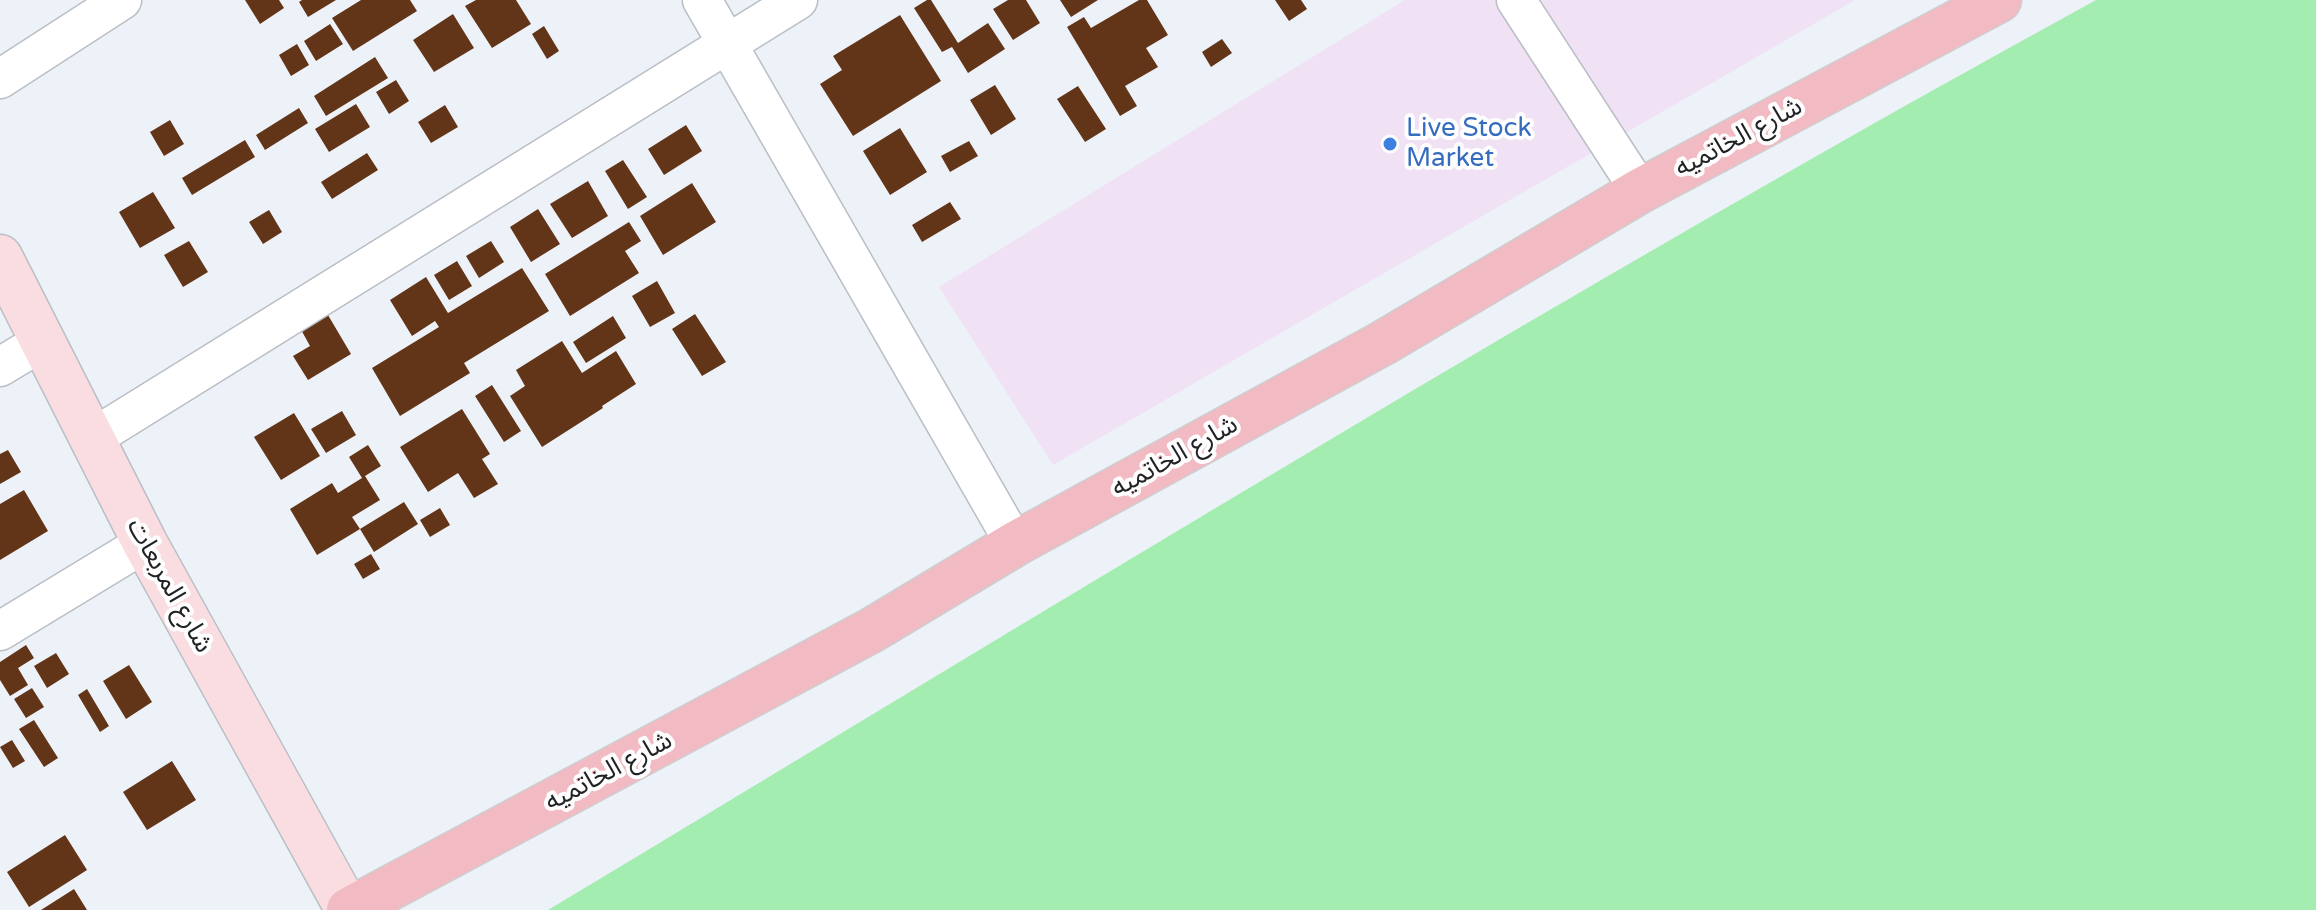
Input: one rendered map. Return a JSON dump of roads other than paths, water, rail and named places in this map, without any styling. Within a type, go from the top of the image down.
[{"type":"main road","name":"شارع الخاتميه","points":[[348,910],[858,637],[1015,544],[1383,343],[1640,191],[1999,0]]},
{"type":"street","points":[[0,79],[122,0]]},
{"type":"street","points":[[702,0],[729,42],[1015,544]]},
{"type":"street","points":[[91,439],[798,0]]},
{"type":"street","points":[[1516,0],[1640,191]]},
{"type":"street","name":"شارع المربعات","points":[[0,257],[145,543],[348,910]]},
{"type":"street","points":[[0,367],[43,341]]},
{"type":"street","points":[[0,631],[145,543]]},
{"type":"place","name":"Live Stock Market","points":[[1390,144]]}]
